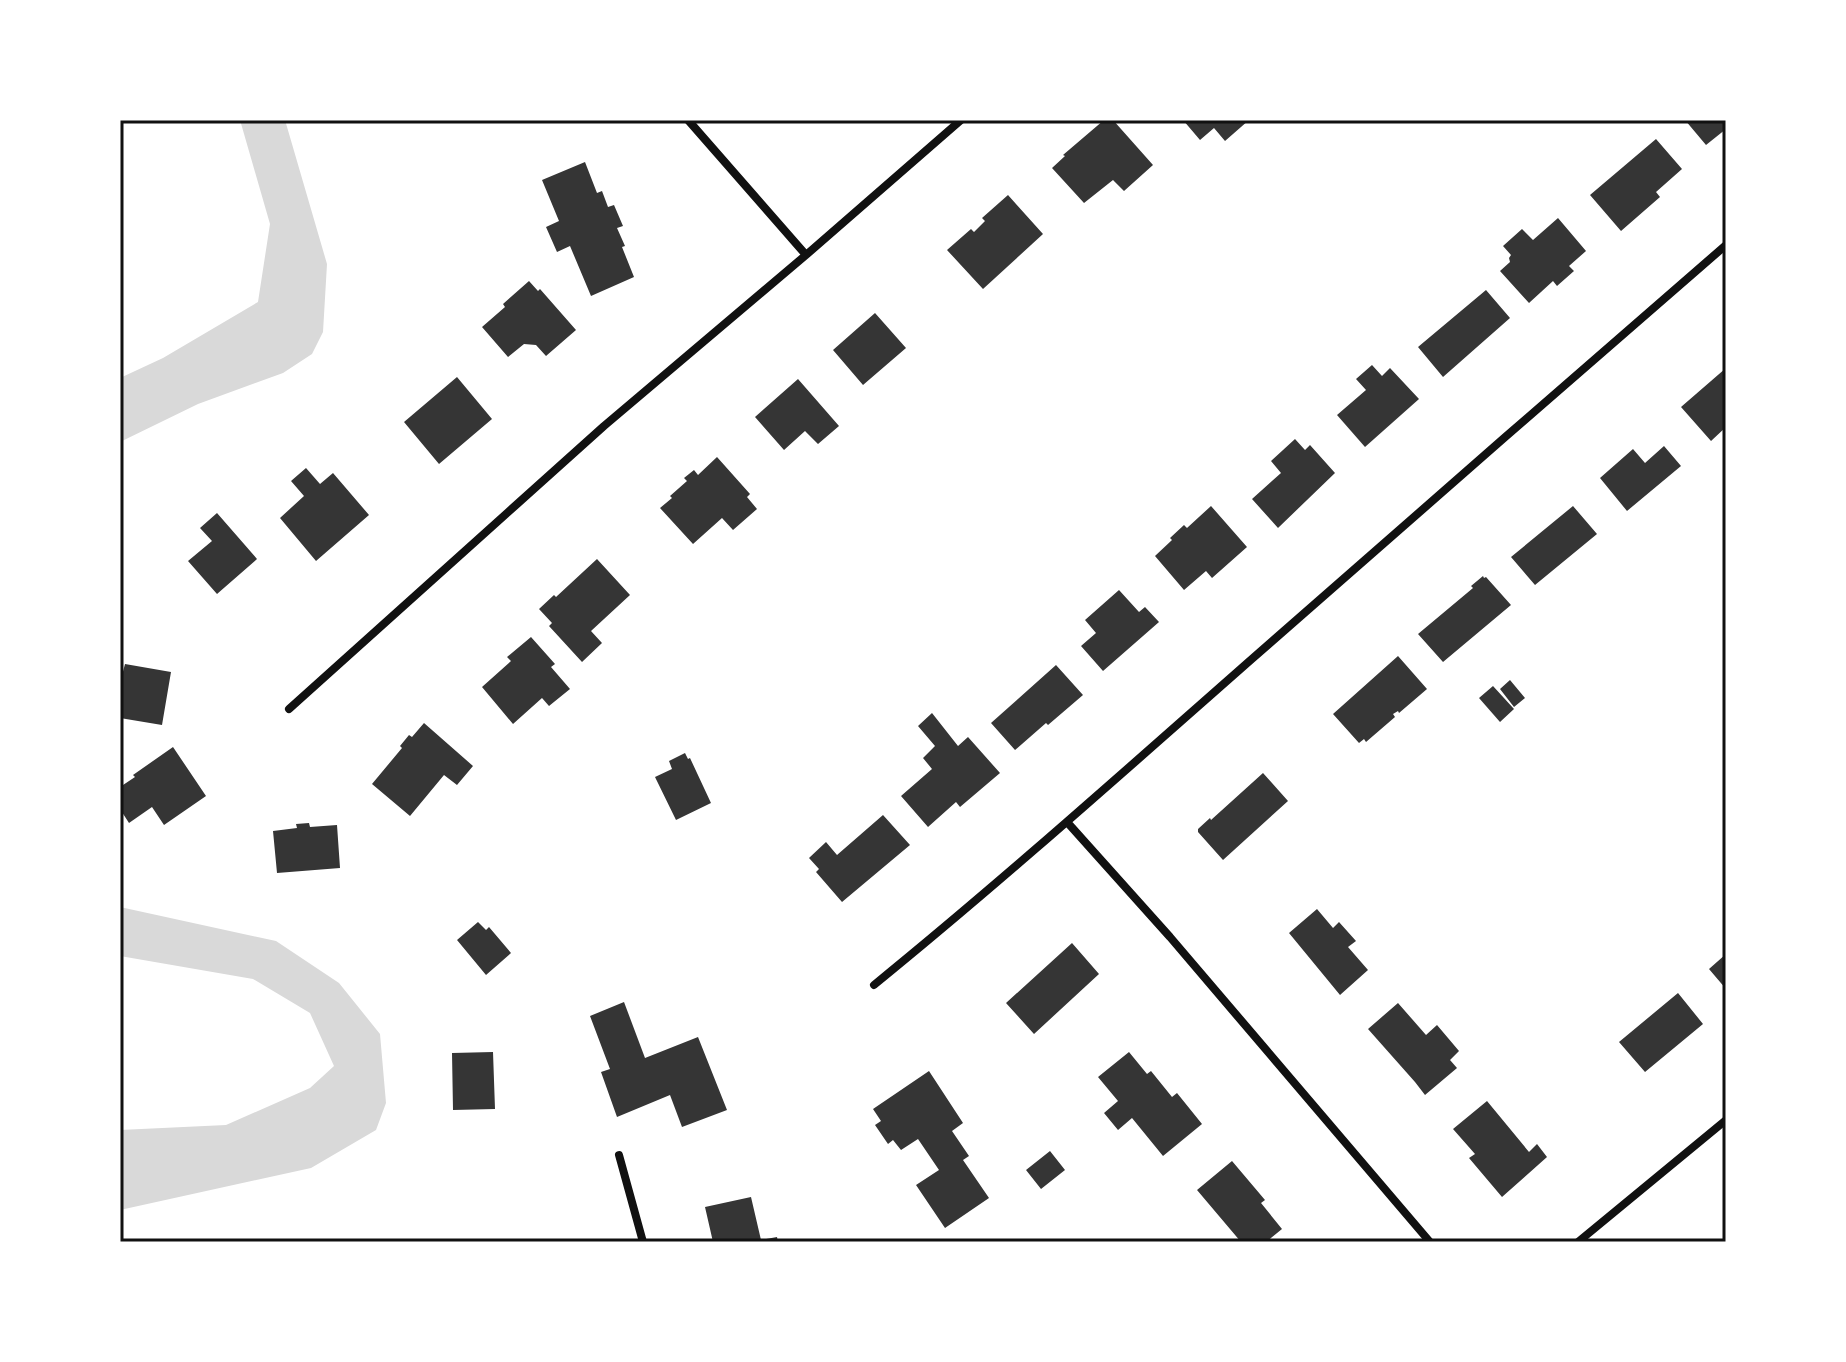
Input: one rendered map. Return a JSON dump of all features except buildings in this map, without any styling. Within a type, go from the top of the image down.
[{"type":"street","points":[[688,120],[806,255]]},
{"type":"street","points":[[289,709],[604,426],[961,120]]},
{"type":"street","points":[[874,985],[1067,822],[1726,245]]},
{"type":"street","points":[[1067,822],[1170,937],[1430,1242]]},
{"type":"street","points":[[1578,1242],[1726,1120]]},
{"type":"street","points":[[619,1155],[643,1242]]},
{"type":"shaded area","points":[[240,120],[285,120],[327,264],[323,332],[312,354],[283,373],[198,404],[120,442],[120,378],[163,358],[258,302],[270,224]]},
{"type":"shaded area","points":[[120,907],[276,941],[339,983],[380,1034],[386,1103],[376,1130],[311,1168],[120,1210],[120,1130],[226,1125],[310,1088],[334,1066],[310,1013],[253,979],[120,956]]}]
